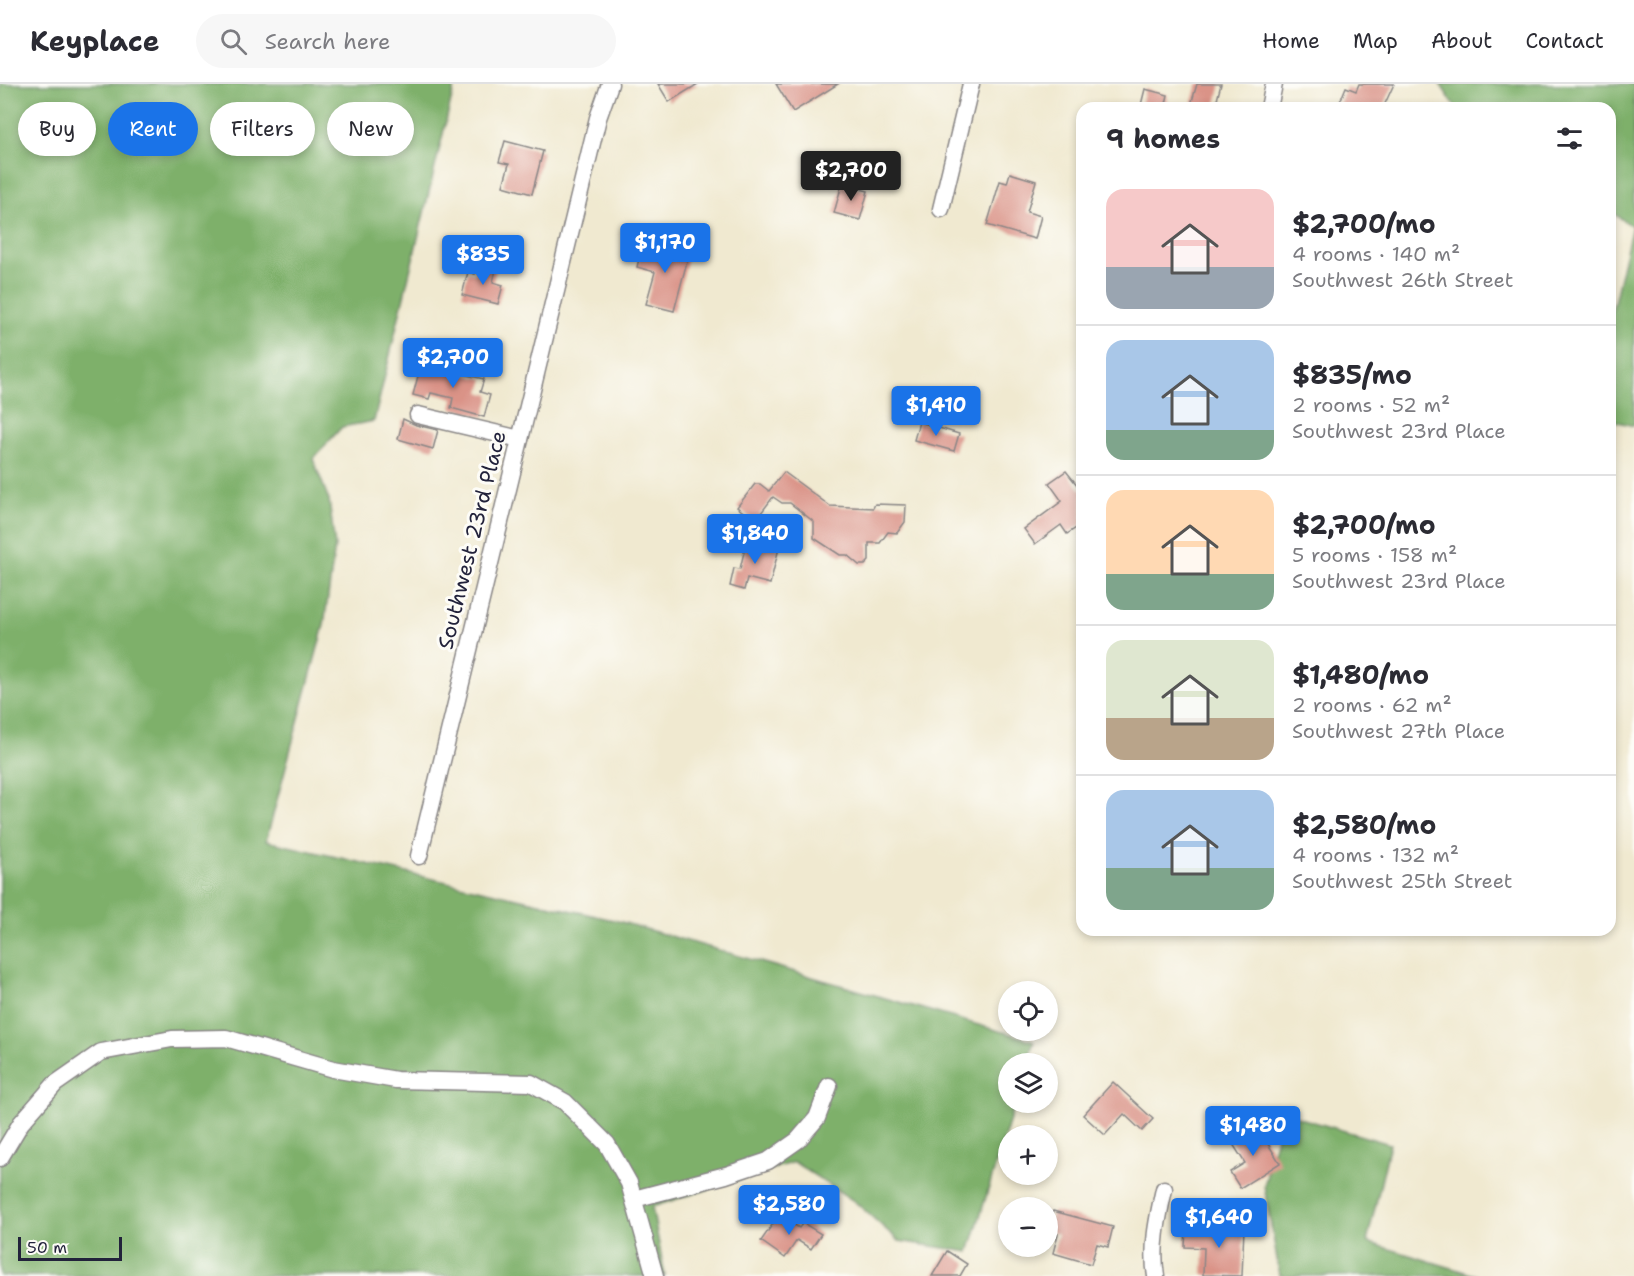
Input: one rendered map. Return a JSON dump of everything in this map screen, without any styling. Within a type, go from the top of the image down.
[{"type":"street","name":"Southwest 23rd Place","points":[[419,856],[598,118],[610,84]]},
{"type":"street","points":[[941,209],[971,84]]},
{"type":"street","points":[[1270,102],[1274,84]]},
{"type":"street","points":[[418,414],[520,439]]},
{"type":"street","points":[[0,1158],[21,1123],[55,1084],[101,1052],[172,1039],[226,1038],[333,1069],[396,1080],[531,1083],[565,1102],[607,1144],[629,1183],[656,1276]]},
{"type":"street","points":[[634,1199],[726,1175],[768,1161],[798,1140],[817,1118],[830,1086]]},
{"type":"street","points":[[1156,1276],[1154,1267],[1157,1221],[1164,1189]]},
{"type":"green space","points":[[0,84],[455,84],[374,421],[342,427],[313,459],[329,500],[335,546],[324,625],[266,841],[618,921],[998,1031],[998,1041],[1034,1041],[1030,1053],[998,1053],[998,1113],[1012,1113],[1008,1125],[998,1125],[998,1158],[969,1252],[899,1241],[854,1201],[794,1162],[652,1207],[665,1276],[0,1276]]},
{"type":"green space","points":[[1440,84],[1634,84],[1634,426],[1616,422],[1616,294],[1632,226],[1616,215],[1616,102],[1452,102]]},
{"type":"green space","points":[[1283,1113],[1390,1144],[1367,1242],[1478,1276],[1280,1276],[1264,1186]]},
{"type":"building","points":[[658,84],[698,84],[669,102]]},
{"type":"building","points":[[776,84],[838,84],[793,112]]},
{"type":"building","points":[[1197,84],[1221,84],[1216,102],[1192,102]]},
{"type":"building","points":[[1359,84],[1394,84],[1386,102],[1340,102],[1346,87],[1356,91]]},
{"type":"building","points":[[1145,89],[1168,95],[1166,102],[1142,102]]},
{"type":"building","points":[[505,141],[543,151],[532,194],[503,186],[509,164],[499,162]]},
{"type":"building","points":[[1010,173],[1036,181],[1027,212],[1041,216],[1035,239],[987,225],[1000,181],[1007,183]]},
{"type":"building","points":[[842,184],[868,191],[860,220],[834,213]]},
{"type":"building","points":[[663,243],[690,250],[674,311],[646,304],[655,272],[637,267],[642,247],[661,252]]},
{"type":"building","points":[[477,265],[496,270],[493,282],[503,285],[498,304],[462,295],[468,272],[475,274]]},
{"type":"building","points":[[421,365],[484,379],[480,392],[490,395],[484,417],[451,408],[453,398],[431,393],[429,399],[413,395]]},
{"type":"building","points":[[403,419],[416,425],[438,430],[433,449],[398,439]]},
{"type":"building","points":[[919,422],[959,434],[954,451],[914,440]]},
{"type":"building","points":[[1066,471],[1076,484],[1076,528],[1067,534],[1061,525],[1035,544],[1024,529],[1062,501],[1049,483]]},
{"type":"building","points":[[784,472],[830,506],[873,508],[875,504],[906,505],[905,522],[897,533],[888,532],[880,543],[869,543],[869,561],[865,565],[859,565],[847,555],[840,555],[814,538],[814,522],[790,503],[782,503],[773,497],[755,521],[737,507],[755,484],[760,484],[769,491]]},
{"type":"building","points":[[747,540],[779,548],[770,584],[747,578],[744,590],[730,586],[734,568],[740,569]]},
{"type":"building","points":[[1113,1082],[1153,1119],[1142,1131],[1124,1114],[1105,1135],[1083,1115]]},
{"type":"building","points":[[1256,1125],[1280,1163],[1240,1188],[1230,1172],[1245,1163],[1231,1141]]},
{"type":"building","points":[[1058,1212],[1113,1227],[1108,1247],[1097,1244],[1091,1264],[1058,1254]]},
{"type":"building","points":[[779,1215],[799,1228],[803,1223],[821,1234],[811,1249],[797,1240],[785,1258],[761,1241]]},
{"type":"building","points":[[1186,1227],[1244,1228],[1242,1276],[1203,1275],[1204,1248],[1185,1247]]},
{"type":"building","points":[[947,1251],[967,1264],[960,1276],[932,1276]]}]
